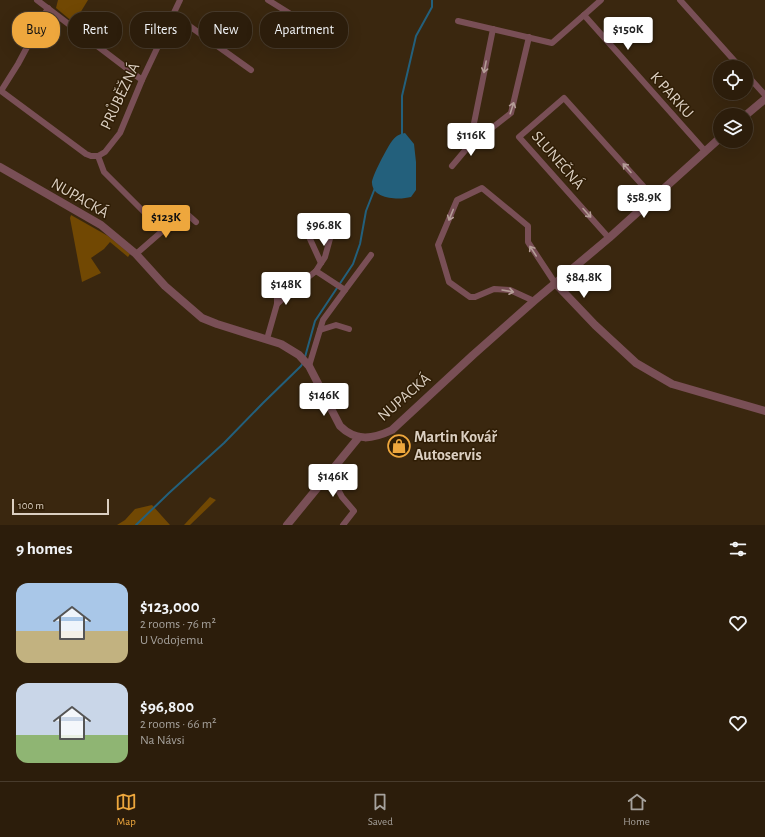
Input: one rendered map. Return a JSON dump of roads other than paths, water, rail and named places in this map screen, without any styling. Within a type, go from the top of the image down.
[{"type":"street","points":[[37,0],[142,80]]},
{"type":"street","points":[[171,0],[179,2]]},
{"type":"street","points":[[268,0],[287,12]]},
{"type":"street","points":[[458,21],[552,43],[601,0]]},
{"type":"street","points":[[680,0],[734,60]]},
{"type":"street","name":"PRŮBĚŽNÁ","points":[[175,12],[179,2]]},
{"type":"street","points":[[48,8],[1,92],[86,154],[98,156],[104,172],[150,218]]},
{"type":"street","name":"K PARKU","points":[[584,15],[705,151]]},
{"type":"street","points":[[191,27],[250,70]]},
{"type":"street","points":[[452,166],[468,147],[471,138],[493,29]]},
{"type":"street","points":[[471,138],[483,135],[511,113],[529,37]]},
{"type":"street","name":"PRŮBĚŽNÁ","points":[[98,156],[105,152],[120,133],[142,80],[158,48]]},
{"type":"street","points":[[753,82],[765,95]]},
{"type":"street","name":"SLUNEČNÁ","points":[[609,238],[519,137],[564,98],[653,197]]},
{"type":"street","points":[[753,110],[765,99]]},
{"type":"street","name":"NUPACKÁ","points":[[0,167],[101,225],[136,254],[165,286],[202,318],[281,344],[299,355],[308,364],[340,426],[346,432],[359,437],[376,437],[392,430],[534,301],[609,238],[713,144]]},
{"type":"street","points":[[534,301],[510,290],[494,289],[475,297],[470,297],[449,282],[438,245],[457,200],[482,188],[528,226],[528,242],[555,283],[595,325],[636,363],[672,384],[765,411]]},
{"type":"street","points":[[136,254],[183,213],[187,214],[196,222]]},
{"type":"street","points":[[277,304],[292,290],[316,272],[325,257],[331,235]]},
{"type":"street","points":[[310,239],[321,263]]},
{"type":"street","points":[[308,364],[323,320],[343,289],[371,255]]},
{"type":"street","points":[[316,272],[343,289]]},
{"type":"street","points":[[267,339],[277,304],[278,288],[270,279]]},
{"type":"street","points":[[320,330],[336,325],[349,330]]},
{"type":"street","points":[[287,525],[359,437]]},
{"type":"street","points":[[330,474],[342,497],[354,511],[343,525]]},
{"type":"water","points":[[405,133],[414,144],[416,162],[416,190],[411,197],[388,198],[377,193],[374,189],[372,180],[392,141],[401,134]]},
{"type":"waterway","points":[[402,135],[402,96],[416,36],[432,7],[432,0]]},
{"type":"waterway","points":[[305,357],[315,321],[353,264],[360,244],[366,211],[375,188]]},
{"type":"waterway","points":[[136,525],[224,443],[303,363]]},
{"type":"place","name":"Martin Kovář Autoservis","points":[[399,446]]}]
